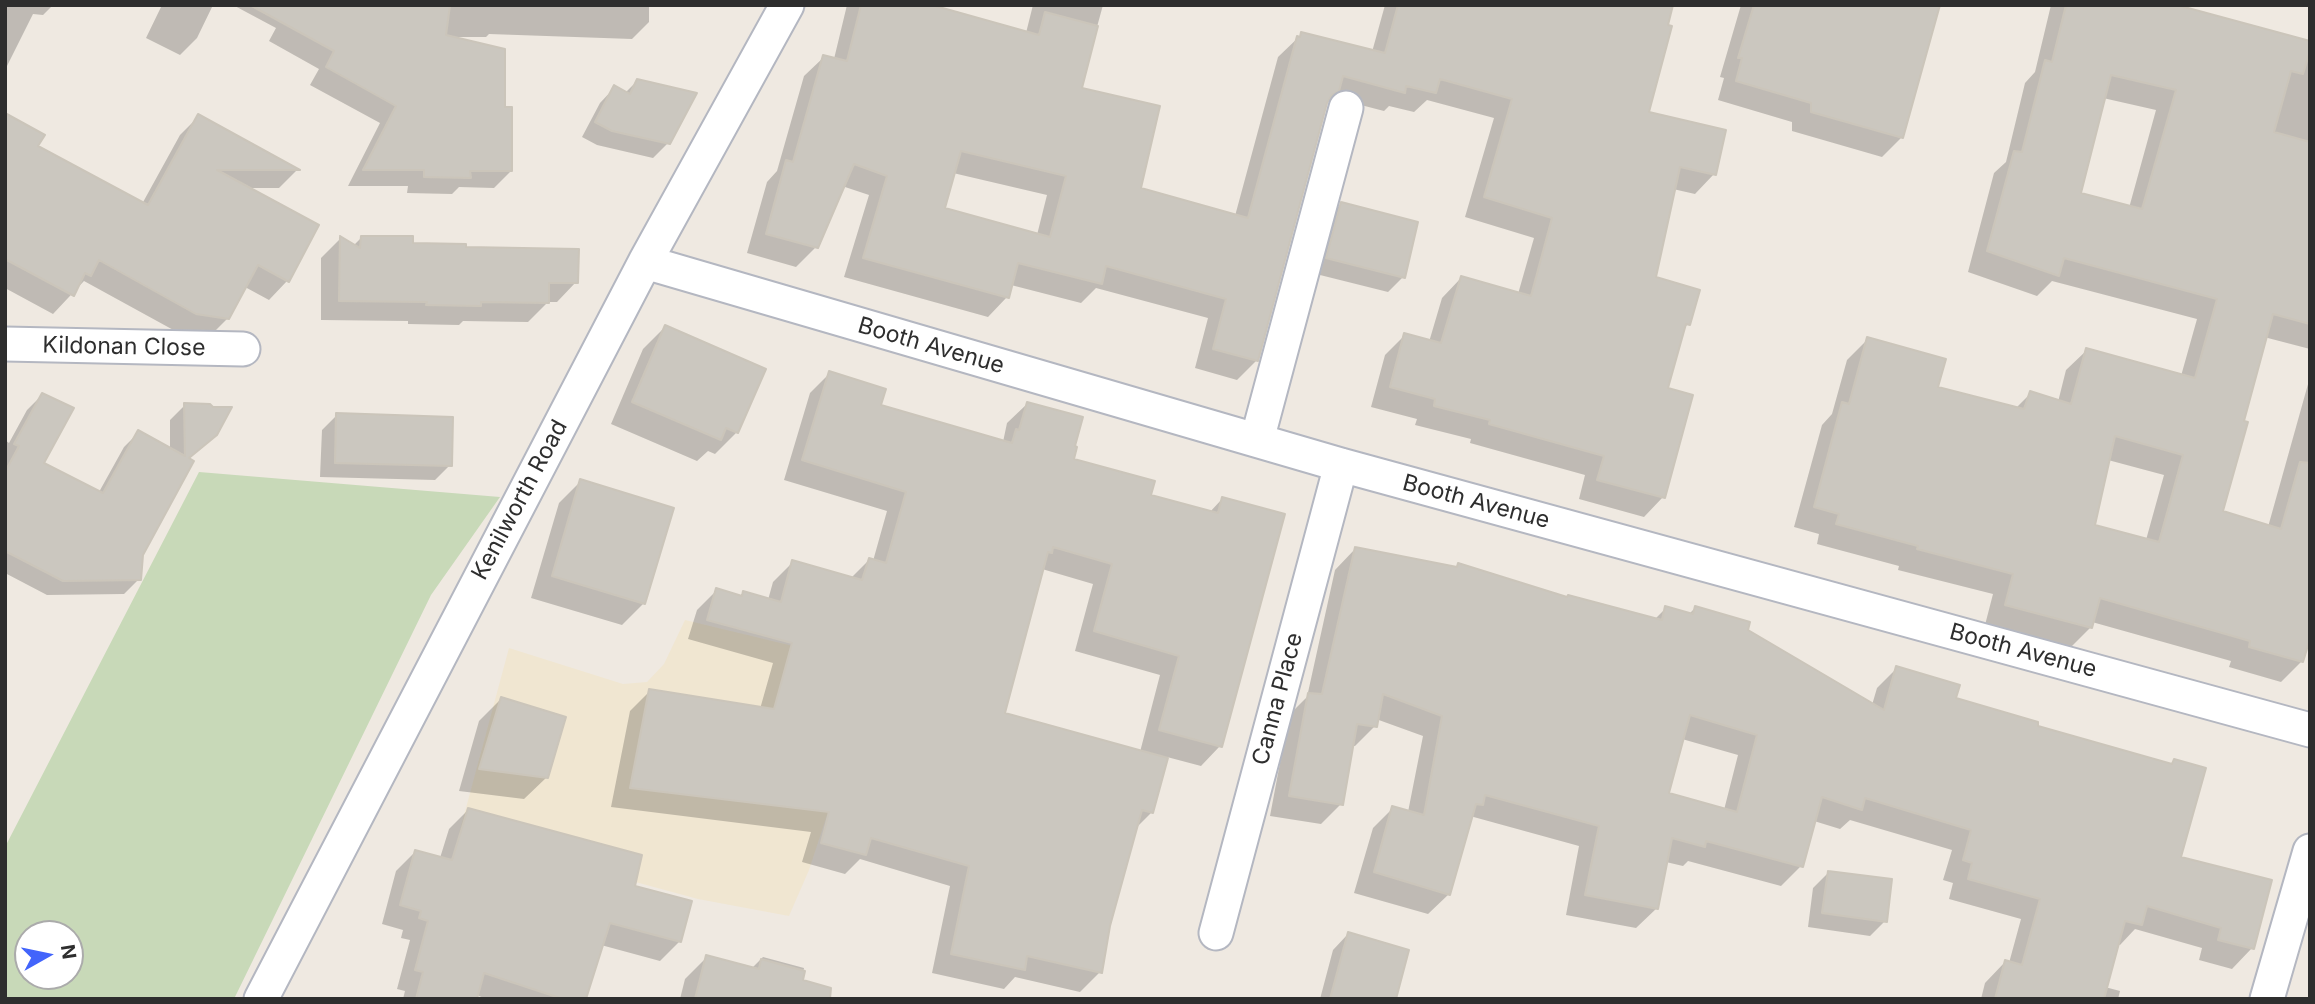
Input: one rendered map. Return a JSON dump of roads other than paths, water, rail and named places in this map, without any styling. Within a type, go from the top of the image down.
[{"type":"street","name":"Kenilworth Road","points":[[261,999],[645,262],[787,5]]},
{"type":"street","points":[[1257,440],[1346,108]]},
{"type":"street","name":"Booth Avenue","points":[[645,262],[1340,465],[2310,730]]},
{"type":"street","name":"Kildonan Close","points":[[5,344],[243,349]]},
{"type":"street","name":"Canna Place","points":[[1216,933],[1340,465]]},
{"type":"street","points":[[2267,999],[2310,851]]}]
